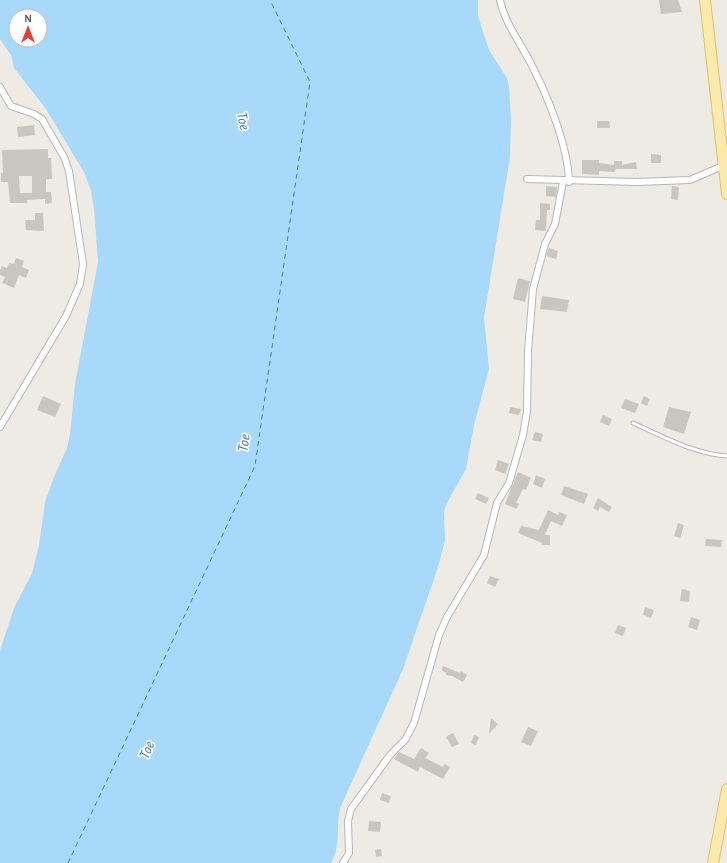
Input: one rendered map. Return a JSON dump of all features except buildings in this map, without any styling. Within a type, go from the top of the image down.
[{"type":"main road","points":[[705,0],[725,165],[727,194]]},
{"type":"main road","points":[[713,863],[727,790]]},
{"type":"street","points":[[343,863],[349,853],[348,821],[351,809],[390,755],[406,740],[414,723],[439,635],[447,616],[484,555],[497,503],[509,483],[523,435],[527,412],[528,351],[532,289],[545,244],[554,224],[569,166],[548,103],[533,68],[504,12],[500,0]]},
{"type":"street","points":[[0,87],[11,106],[34,114],[42,119],[64,157],[69,171],[84,264],[80,284],[66,316],[0,428]]},
{"type":"street","points":[[527,179],[566,182],[690,180],[725,165]]},
{"type":"lane","points":[[633,423],[683,445],[716,456],[727,456]]},
{"type":"water","name":"Toe","points":[[0,0],[478,0],[478,16],[489,50],[507,78],[511,119],[510,157],[484,317],[489,369],[474,425],[466,469],[444,511],[445,540],[438,567],[403,669],[340,808],[336,850],[331,863],[0,863],[0,650],[14,608],[32,573],[39,545],[45,502],[67,448],[70,435],[75,384],[98,262],[94,209],[91,191],[85,174],[46,109],[14,68],[11,55],[0,39]]},
{"type":"ferry route","points":[[68,863],[255,466],[310,82],[270,0]]}]
